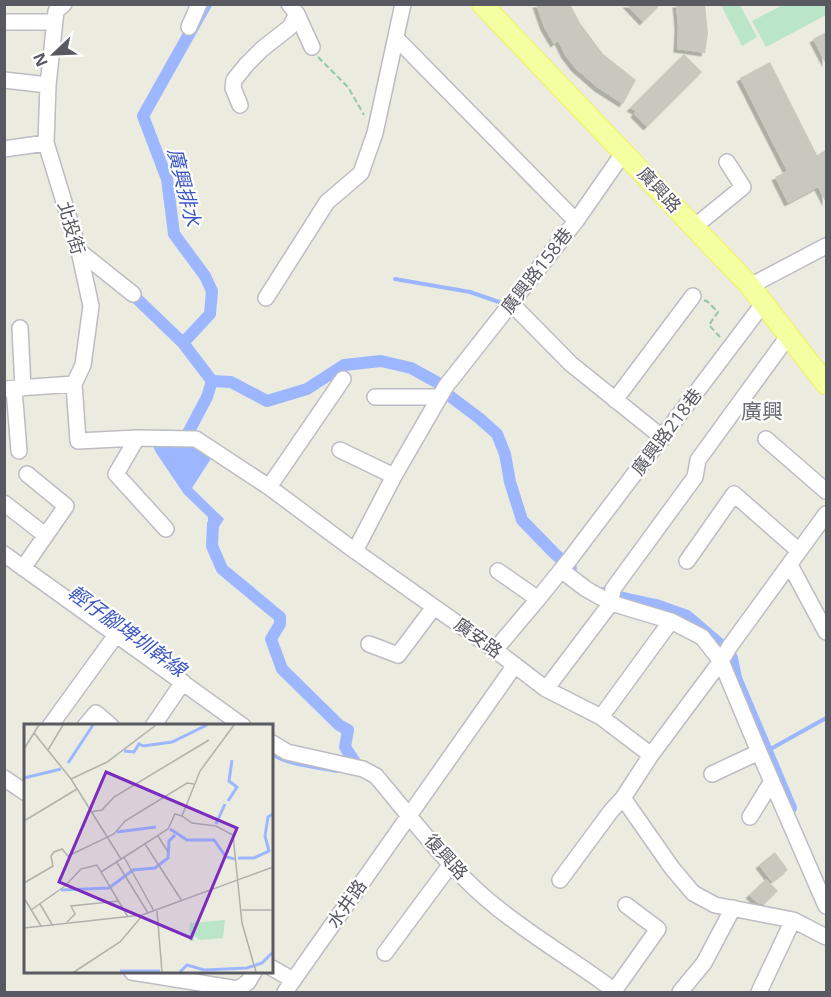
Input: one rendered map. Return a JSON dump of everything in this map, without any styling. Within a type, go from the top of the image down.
[{"type":"main road","name":"廣興路","points":[[482,4],[750,286],[824,378]]},
{"type":"street","name":"北投街","points":[[64,4],[56,11],[54,22],[48,85],[46,143],[79,251],[91,306],[83,365],[74,384]]},
{"type":"street","points":[[189,27],[199,4]]},
{"type":"street","points":[[266,298],[327,202],[361,173],[375,133],[404,4]]},
{"type":"street","points":[[293,9],[312,47]]},
{"type":"street","points":[[240,105],[233,88],[234,80],[262,49],[290,27],[293,9]]},
{"type":"street","points":[[6,22],[54,22]]},
{"type":"street","points":[[396,38],[576,221]]},
{"type":"street","points":[[4,80],[48,85]]},
{"type":"street","points":[[4,149],[46,143]]},
{"type":"street","name":"廣興路158巷","points":[[355,551],[442,392],[576,221],[624,152]]},
{"type":"street","points":[[694,226],[743,187],[727,162]]},
{"type":"street","points":[[750,286],[826,246]]},
{"type":"street","points":[[79,251],[133,294]]},
{"type":"street","points":[[615,400],[693,296]]},
{"type":"street","points":[[512,304],[571,364],[663,438]]},
{"type":"street","name":"廣興路218巷","points":[[495,650],[565,565],[763,304]]},
{"type":"street","points":[[20,328],[14,389],[20,451]]},
{"type":"street","points":[[546,689],[696,477],[698,460],[789,335]]},
{"type":"street","points":[[269,487],[343,380]]},
{"type":"street","points":[[14,389],[74,384]]},
{"type":"street","name":"廣安路","points":[[74,384],[78,441],[137,438],[196,439],[269,487],[546,689],[601,717],[651,755]]},
{"type":"street","points":[[375,397],[442,392]]},
{"type":"street","points":[[137,438],[117,474],[166,530]]},
{"type":"street","points":[[766,440],[826,491]]},
{"type":"street","points":[[340,450],[394,476]]},
{"type":"street","points":[[23,568],[66,506],[27,474]]},
{"type":"street","points":[[687,561],[734,494],[799,551]]},
{"type":"street","points":[[4,503],[45,535]]},
{"type":"street","points":[[560,880],[623,798],[651,755],[826,513]]},
{"type":"street","points":[[4,554],[240,724]]},
{"type":"street","points":[[565,565],[586,589],[612,596],[702,637],[721,661],[826,906]]},
{"type":"street","points":[[790,565],[826,632]]},
{"type":"street","points":[[498,571],[538,599]]},
{"type":"street","points":[[369,644],[398,655],[434,607]]},
{"type":"street","points":[[601,717],[670,621]]},
{"type":"street","points":[[51,724],[116,635]]},
{"type":"street","name":"水井路","points":[[289,986],[515,665]]},
{"type":"street","points":[[154,724],[183,682]]},
{"type":"street","points":[[87,724],[96,713],[109,724]]},
{"type":"street","name":"復興路","points":[[273,744],[287,752],[363,769],[376,776],[470,884],[500,910],[615,992]]},
{"type":"street","points":[[712,774],[759,752]]},
{"type":"street","points":[[4,778],[24,792]]},
{"type":"street","points":[[750,817],[771,781]]},
{"type":"street","points":[[623,798],[672,868],[693,893],[715,904],[793,920],[826,937]]},
{"type":"street","points":[[385,953],[451,864]]},
{"type":"street","points":[[615,992],[658,929],[626,906]]},
{"type":"street","points":[[687,991],[733,908]]},
{"type":"street","points":[[759,993],[793,920]]},
{"type":"street","points":[[273,969],[289,986]]},
{"type":"street","points":[[158,974],[201,977],[238,989],[248,982],[253,973]]},
{"type":"path","points":[[312,47],[319,59],[348,87],[375,133]]},
{"type":"path","points":[[693,296],[708,302],[718,312],[709,325],[730,348]]},
{"type":"green space","points":[[721,5],[740,5],[757,37],[742,46]]},
{"type":"green space","points":[[783,5],[826,5],[826,15],[766,47],[752,21]]},
{"type":"water","points":[[152,443],[197,447],[212,457],[192,488],[224,519],[208,544],[208,517],[184,494]]},
{"type":"building","points":[[536,4],[570,4],[580,23],[603,54],[636,80],[623,104],[598,88],[575,68],[558,41],[554,44],[544,27]]},
{"type":"building","points":[[626,4],[661,4],[643,22]]},
{"type":"building","points":[[676,4],[705,4],[708,33],[705,53],[677,49]]},
{"type":"building","points":[[826,32],[826,64],[813,39]]},
{"type":"building","points":[[684,54],[702,72],[647,127],[634,114],[636,111],[630,108]]},
{"type":"building","points":[[770,62],[817,155],[826,150],[826,203],[818,187],[788,203],[775,177],[787,171],[740,78]]},
{"type":"building","points":[[775,852],[788,870],[772,882],[759,865]]},
{"type":"building","points":[[766,879],[778,891],[764,904],[758,903],[749,895]]},
{"type":"waterway","name":"廣興排水","points":[[206,4],[143,116],[167,179],[174,234],[205,276],[212,291],[210,314],[183,343],[212,381]]},
{"type":"waterway","points":[[395,279],[470,292],[502,303]]},
{"type":"waterway","points":[[133,295],[183,343]]},
{"type":"waterway","points":[[212,381],[231,382],[267,401],[307,389],[344,365],[381,361],[411,368],[440,384],[447,394],[497,434],[505,454],[510,482],[522,520],[571,568]]},
{"type":"waterway","name":"廣興排水","points":[[188,433],[207,397],[212,381]]},
{"type":"waterway","points":[[213,524],[212,546],[222,569],[280,617],[280,624],[271,639],[282,669],[339,725],[348,730],[345,747],[355,762]]},
{"type":"waterway","points":[[604,593],[656,605],[687,616],[721,645],[732,658],[736,678],[791,808]]},
{"type":"waterway","points":[[767,751],[826,718]]},
{"type":"waterway","name":"輕仔腳埤圳幹線","points":[[273,755],[294,763],[337,771]]},
{"type":"district","name":"廣興","points":[[762,412]]}]
